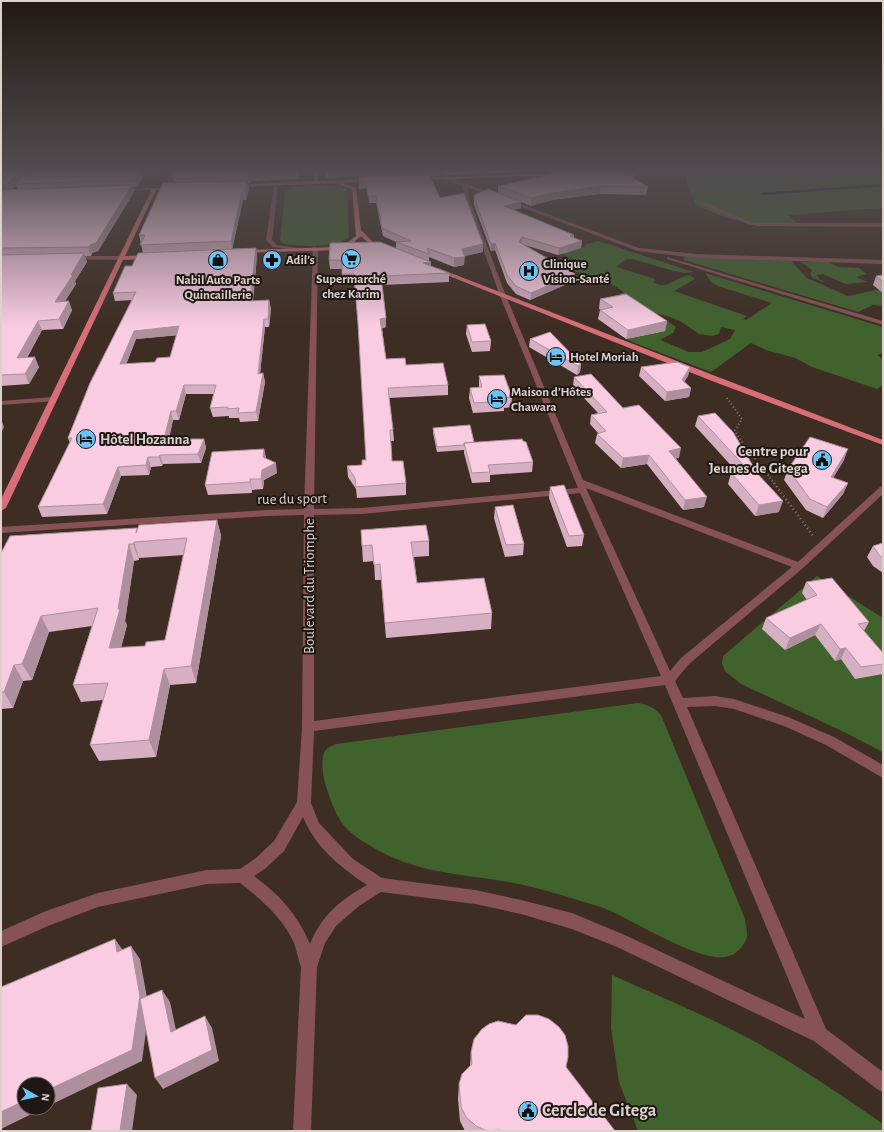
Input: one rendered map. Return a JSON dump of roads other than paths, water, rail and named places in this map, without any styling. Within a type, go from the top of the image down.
[{"type":"main road","points":[[1,508],[138,221]]},
{"type":"main road","points":[[333,247],[344,245],[357,239],[359,236],[358,221]]},
{"type":"main road","points":[[359,231],[372,243],[386,250],[369,248]]},
{"type":"main road","points":[[240,252],[333,247],[353,248]]},
{"type":"main road","points":[[120,258],[152,256]]},
{"type":"main road","points":[[431,267],[715,379],[883,443]]},
{"type":"street","points":[[271,221],[269,240],[275,246],[295,249]]},
{"type":"street","points":[[480,221],[503,296],[582,486],[679,703],[820,1035]]},
{"type":"street","points":[[563,221],[638,249],[883,324]]},
{"type":"street","points":[[744,221],[755,224],[780,226],[819,224],[883,225]]},
{"type":"street","name":"Boulevard du Triomphe","points":[[315,248],[309,512],[308,728],[304,803],[314,827],[329,845],[348,864],[380,885]]},
{"type":"street","points":[[638,249],[696,256],[883,262]]},
{"type":"street","points":[[62,258],[120,258]]},
{"type":"street","points":[[1,403],[53,399]]},
{"type":"street","points":[[582,486],[798,566]]},
{"type":"street","name":"rue du sport","points":[[1,530],[267,513],[362,511],[582,486]]},
{"type":"street","points":[[308,728],[669,680],[684,661],[798,566],[883,489]]},
{"type":"street","points":[[679,703],[715,701],[734,704],[781,719],[830,741],[883,772]]},
{"type":"street","name":"Boulevard du Triomphe","points":[[242,876],[261,863],[279,846],[304,803]]},
{"type":"street","points":[[1,939],[46,918],[98,900],[207,878],[242,876],[276,904],[292,924],[302,942],[309,967],[302,1131]]},
{"type":"street","points":[[309,967],[321,937],[338,913],[357,897],[380,885],[521,906],[572,921],[622,941],[820,1035],[883,1083]]},
{"type":"place","name":"Supermarché chez Karim","points":[[351,259]]},
{"type":"place","name":"Nabil Auto Parts Quincaillerie","points":[[218,260]]},
{"type":"place","name":"Adil’s","points":[[272,260]]},
{"type":"place","name":"Clinique Vision-Santé","points":[[529,271]]},
{"type":"place","name":"Hotel Moriah","points":[[556,357]]},
{"type":"place","name":"Maison d’Hôtes Chawara","points":[[497,399]]},
{"type":"place","name":"Hôtel Hozanna","points":[[86,439]]},
{"type":"place","name":"Centre pour Jeunes de Gitega","points":[[822,460]]},
{"type":"place","name":"Cercle de Gitega","points":[[528,1111]]}]
